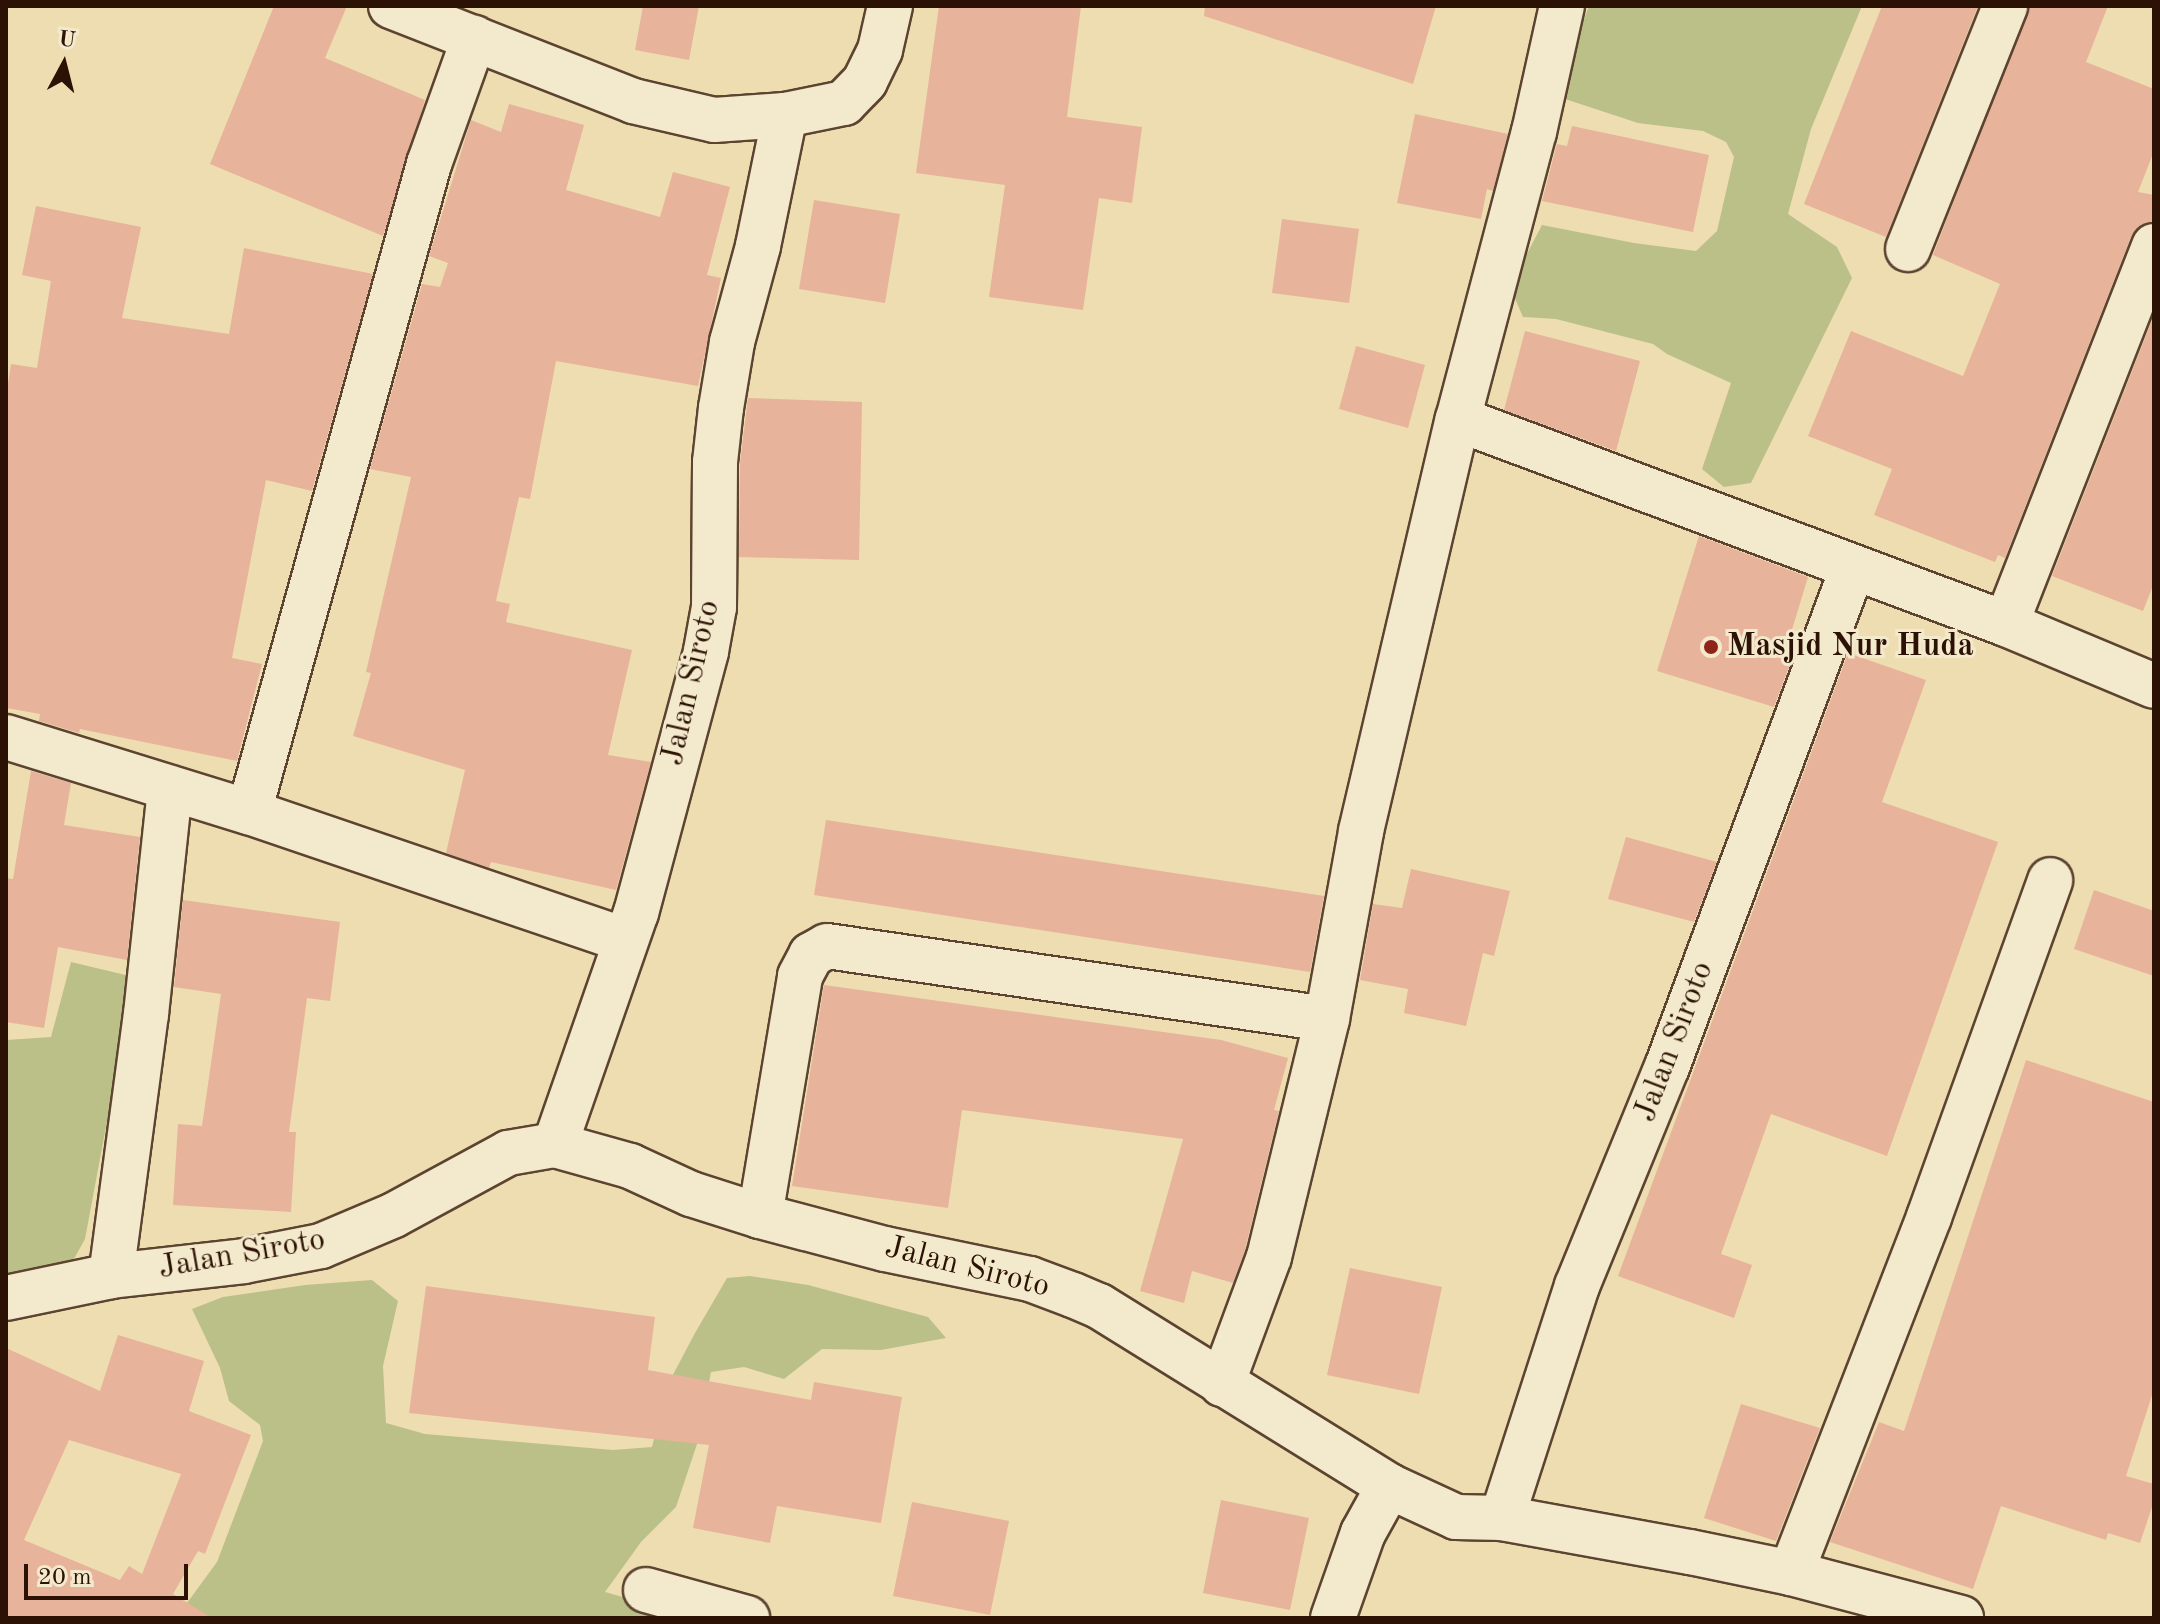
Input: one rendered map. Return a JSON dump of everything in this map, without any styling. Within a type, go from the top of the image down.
[{"type":"street","points":[[391,6],[662,110],[714,120],[785,115],[844,103],[865,81],[880,50],[890,6]]},
{"type":"street","points":[[1222,1384],[1269,1257],[1327,1019],[1361,831],[1458,419],[1534,132],[1562,6]]},
{"type":"street","points":[[1908,249],[2005,6]]},
{"type":"street","points":[[249,812],[429,164],[474,38]]},
{"type":"street","name":"Jalan Siroto","points":[[555,1145],[650,867],[706,651],[714,607],[715,462],[721,408],[732,342],[758,246],[785,115]]},
{"type":"street","points":[[2006,624],[2154,246]]},
{"type":"street","points":[[1458,419],[2006,624],[2154,686]]},
{"type":"street","name":"Jalan Siroto","points":[[1502,1518],[1577,1286],[1667,1067],[1853,567]]},
{"type":"street","points":[[6,737],[249,812],[624,940]]},
{"type":"street","points":[[111,1276],[146,1014],[170,788]]},
{"type":"street","points":[[1791,1573],[1929,1217],[2050,880]]},
{"type":"street","points":[[760,1216],[800,976],[811,955],[827,946],[1327,1019]]},
{"type":"street","name":"Jalan Siroto","points":[[6,1298],[111,1276],[244,1261],[321,1246],[394,1215],[508,1153],[555,1145],[630,1166],[691,1194],[760,1216],[885,1249],[1030,1279],[1099,1306],[1389,1486],[1456,1517],[1502,1518],[1791,1573],[1961,1618]]},
{"type":"street","points":[[1333,1618],[1363,1533],[1389,1486]]},
{"type":"street","points":[[646,1590],[747,1618]]},
{"type":"green space","points":[[1589,6],[1862,6],[1811,129],[1788,214],[1837,247],[1852,278],[1751,483],[1724,487],[1702,469],[1731,383],[1667,354],[1653,344],[1556,319],[1523,317],[1513,294],[1519,269],[1542,225],[1634,243],[1696,251],[1717,231],[1734,157],[1726,142],[1703,131],[1638,123],[1565,99],[1569,59]]},
{"type":"green space","points":[[71,962],[134,977],[85,1239],[70,1266],[6,1277],[6,1040],[51,1037]]},
{"type":"green space","points":[[750,1276],[808,1285],[928,1317],[946,1338],[881,1350],[822,1349],[784,1379],[744,1367],[711,1372],[697,1444],[676,1507],[641,1542],[605,1592],[698,1618],[176,1618],[217,1562],[263,1441],[260,1425],[229,1401],[220,1368],[192,1309],[223,1297],[305,1285],[372,1280],[398,1301],[383,1366],[386,1423],[425,1434],[613,1450],[652,1447],[667,1386],[695,1333],[727,1278]]},
{"type":"building","points":[[274,6],[347,6],[325,58],[425,100],[383,236],[210,164]]},
{"type":"building","points":[[643,6],[699,6],[689,60],[635,50]]},
{"type":"building","points":[[939,6],[1081,6],[1067,117],[1142,127],[1132,203],[1099,198],[1083,310],[989,297],[1005,185],[916,173]]},
{"type":"building","points":[[1205,6],[1436,6],[1413,84],[1204,16]]},
{"type":"building","points":[[1882,6],[1978,6],[1886,237],[1804,204]]},
{"type":"building","points":[[2029,6],[2108,6],[2086,62],[2154,89],[2154,151],[2138,192],[2154,195],[2154,222],[2139,226],[2131,237],[2005,558],[1998,555],[1995,562],[1874,515],[1892,469],[1808,436],[1851,331],[1963,376],[2000,284],[1933,255]]},
{"type":"building","points":[[509,104],[584,125],[566,190],[660,217],[673,172],[730,187],[707,275],[721,278],[698,386],[556,361],[530,499],[519,497],[496,601],[510,604],[506,622],[632,650],[608,755],[651,762],[616,890],[491,862],[489,868],[446,853],[465,770],[353,736],[371,673],[366,672],[411,477],[370,469],[422,284],[440,287],[448,263],[429,256],[471,120],[501,132]]},
{"type":"building","points":[[1415,114],[1508,134],[1493,191],[1487,189],[1481,219],[1397,203]]},
{"type":"building","points":[[1572,126],[1709,155],[1693,232],[1542,201],[1557,144],[1567,146]]},
{"type":"building","points":[[814,200],[900,214],[885,303],[799,289]]},
{"type":"building","points":[[36,206],[141,227],[122,318],[229,334],[244,248],[373,274],[312,491],[266,480],[232,658],[262,664],[237,761],[80,729],[79,733],[39,721],[40,714],[6,708],[6,397],[11,364],[37,368],[51,281],[22,275]]},
{"type":"building","points":[[1282,219],[1359,229],[1349,303],[1272,293]]},
{"type":"building","points":[[2154,315],[2154,583],[2143,611],[2052,576]]},
{"type":"building","points":[[1525,331],[1640,361],[1616,451],[1504,410]]},
{"type":"building","points":[[1356,346],[1425,365],[1408,428],[1339,409]]},
{"type":"building","points":[[748,398],[862,402],[859,560],[739,557],[740,463]]},
{"type":"building","points":[[1699,536],[1808,577],[1791,633],[1800,637],[1774,707],[1657,671]]},
{"type":"building","points":[[1848,653],[1926,680],[1882,802],[1998,842],[1887,1156],[1771,1114],[1721,1254],[1752,1265],[1734,1318],[1618,1276]]},
{"type":"building","points":[[31,771],[71,783],[64,825],[140,837],[127,960],[58,947],[44,1028],[6,1022],[6,878],[13,879]]},
{"type":"building","points":[[826,820],[1324,896],[1310,972],[814,895]]},
{"type":"building","points":[[1626,837],[1717,862],[1694,922],[1608,899]]},
{"type":"building","points":[[1411,869],[1510,891],[1494,956],[1483,953],[1466,1026],[1404,1013],[1408,989],[1360,980],[1373,904],[1402,908]]},
{"type":"building","points":[[2094,890],[2154,911],[2154,976],[2074,949]]},
{"type":"building","points":[[183,900],[340,922],[330,1001],[307,998],[289,1132],[296,1132],[291,1212],[173,1205],[178,1124],[202,1126],[221,994],[174,987]]},
{"type":"building","points":[[824,985],[1221,1040],[1288,1058],[1274,1110],[1279,1111],[1245,1250],[1233,1283],[1192,1271],[1184,1303],[1140,1291],[1183,1139],[962,1110],[948,1208],[792,1186]]},
{"type":"building","points":[[2026,1060],[2154,1102],[2154,1389],[2126,1476],[2154,1484],[2154,1501],[2140,1543],[2108,1533],[2106,1540],[2001,1506],[1973,1589],[1830,1542],[1879,1422],[1904,1431]]},
{"type":"building","points":[[1350,1268],[1442,1287],[1419,1394],[1327,1375]]},
{"type":"building","points":[[426,1286],[655,1317],[648,1370],[811,1400],[814,1382],[902,1397],[881,1523],[777,1506],[770,1543],[693,1528],[709,1445],[409,1413]]},
{"type":"building","points":[[118,1335],[204,1361],[189,1411],[251,1435],[205,1554],[198,1551],[173,1594],[212,1618],[6,1618],[6,1348],[100,1391]],"holes":[[[69,1440],[181,1474],[142,1574],[129,1566],[120,1580],[24,1540]]]},
{"type":"building","points":[[1741,1404],[1820,1428],[1776,1541],[1704,1518]]},
{"type":"building","points":[[1221,1500],[1309,1518],[1290,1610],[1203,1593]]},
{"type":"building","points":[[912,1502],[1009,1521],[990,1615],[893,1596]]},
{"type":"place","name":"Masjid Nur Huda","points":[[1711,647]]}]
